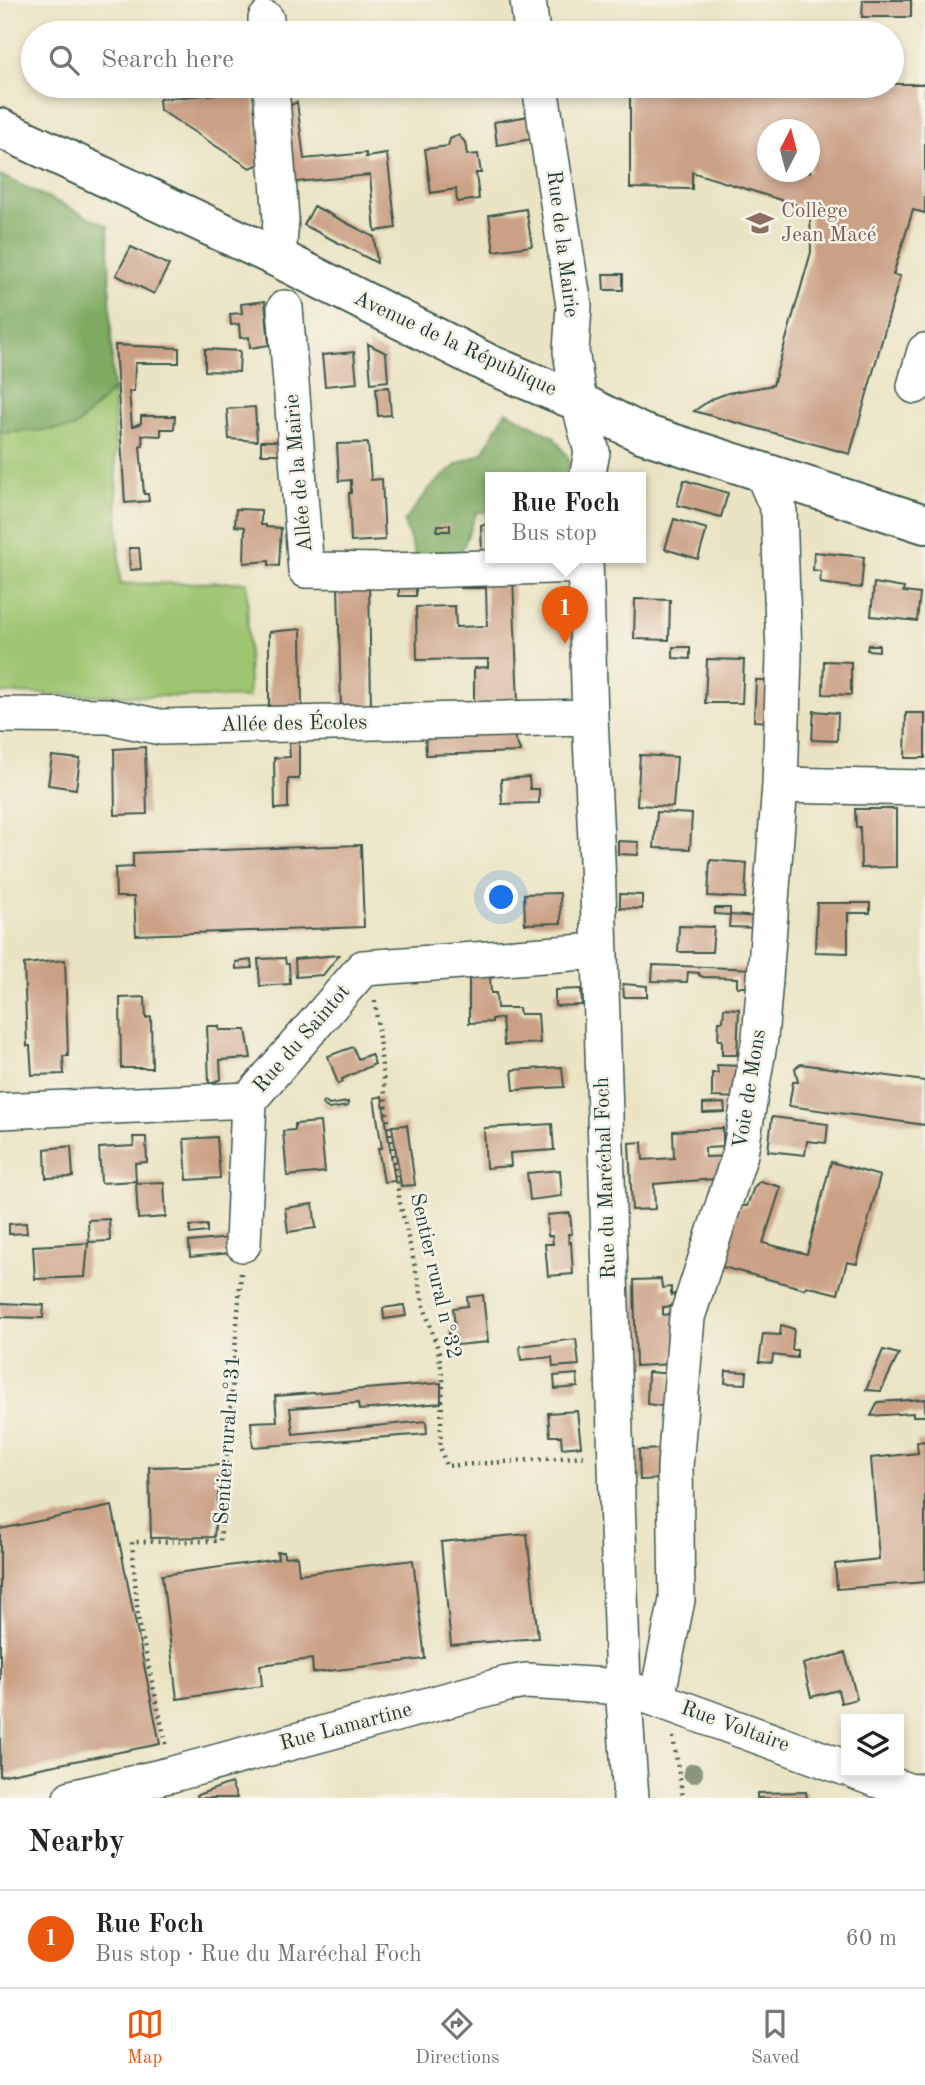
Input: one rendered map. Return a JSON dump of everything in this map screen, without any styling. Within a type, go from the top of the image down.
[{"type":"main road","name":"Avenue de la République","points":[[0,128],[278,258],[489,365],[579,402],[641,433],[925,524]]},
{"type":"street","points":[[528,0],[531,21]]},
{"type":"street","points":[[272,98],[281,219],[278,258]]},
{"type":"street","name":"Rue de la Mairie","points":[[542,98],[574,306],[570,351],[579,402]]},
{"type":"street","name":"Allée de la Mairie","points":[[285,308],[306,569],[388,571],[563,563]]},
{"type":"street","points":[[915,386],[925,351]]},
{"type":"street","points":[[579,402],[592,452],[588,472]]},
{"type":"street","name":"Voie de Mons","points":[[662,1700],[677,1600],[675,1467],[687,1317],[740,1154],[760,1038],[780,785],[784,655],[779,511],[763,474]]},
{"type":"street","name":"Rue du Maréchal Foch","points":[[585,563],[623,1687],[631,1798]]},
{"type":"street","name":"Allée des Écoles","points":[[0,715],[108,716],[160,727],[590,717]]},
{"type":"street","points":[[780,785],[925,788]]},
{"type":"street","name":"Rue du Saintot","points":[[0,1111],[249,1100],[363,968],[599,951]]},
{"type":"street","points":[[243,1244],[249,1100]]},
{"type":"street","name":"Rue Lamartine","points":[[71,1798],[173,1774],[507,1684],[526,1681],[623,1687]]},
{"type":"street","name":"Rue Voltaire","points":[[623,1687],[841,1766]]},
{"type":"street","points":[[870,1777],[916,1794]]},
{"type":"path","name":"Sentier rural n°32","points":[[363,968],[374,990],[400,1203],[425,1310],[438,1349],[443,1380],[440,1446],[446,1466],[615,1454]]},
{"type":"path","name":"Sentier rural n°31","points":[[173,1774],[138,1618],[132,1542],[220,1541],[243,1244]]},
{"type":"path","points":[[662,1700],[683,1798]]},
{"type":"green space","points":[[0,175],[108,226],[113,390],[74,428],[0,433]]},
{"type":"green space","points":[[113,390],[120,584],[247,582],[249,698],[0,693],[0,433],[74,428]]},
{"type":"green space","points":[[506,411],[554,437],[569,459],[568,472],[485,472],[485,512],[477,512],[460,555],[415,555],[404,522],[430,488],[457,464],[483,453]]},
{"type":"building","points":[[863,0],[911,0],[911,17],[862,17]]},
{"type":"building","points":[[904,84],[925,84],[925,213],[913,210],[893,275],[900,276],[850,454],[694,411],[712,399],[728,393],[773,385],[811,252],[810,209],[692,172],[692,189],[630,188],[630,98],[904,98]]},
{"type":"building","points":[[254,98],[260,164],[250,168],[160,110],[159,99]]},
{"type":"building","points":[[297,102],[304,159],[366,153],[366,157],[387,154],[396,228],[375,231],[370,175],[286,183],[279,111]]},
{"type":"building","points":[[529,116],[532,139],[497,145],[494,122]]},
{"type":"building","points":[[458,135],[465,142],[467,155],[478,154],[481,173],[476,173],[479,199],[457,202],[456,189],[431,193],[425,149],[448,146],[450,139]]},
{"type":"building","points":[[314,206],[374,237],[377,263],[304,225]]},
{"type":"building","points":[[526,209],[532,246],[494,251],[489,215]]},
{"type":"building","points":[[131,247],[169,265],[154,294],[116,275]]},
{"type":"building","points":[[603,274],[623,274],[623,290],[604,290]]},
{"type":"building","points":[[265,301],[269,345],[250,348],[249,337],[240,338],[239,324],[231,325],[230,314],[242,313],[241,304]]},
{"type":"building","points":[[368,344],[386,353],[388,381],[371,383]]},
{"type":"building","points":[[115,345],[179,348],[179,363],[135,363],[134,391],[129,391],[132,427],[141,423],[141,416],[175,416],[174,429],[161,429],[161,436],[142,435],[143,446],[140,446],[144,494],[148,494],[149,501],[125,503]]},
{"type":"building","points":[[205,349],[240,351],[239,372],[205,371]]},
{"type":"building","points":[[354,352],[357,383],[325,386],[322,355]]},
{"type":"building","points":[[389,387],[391,415],[378,416],[376,388]]},
{"type":"building","points":[[255,407],[257,441],[229,439],[227,409]]},
{"type":"building","points":[[261,441],[280,441],[280,454],[261,454]]},
{"type":"building","points":[[368,443],[371,480],[382,479],[385,540],[351,542],[351,480],[339,481],[337,444]]},
{"type":"building","points":[[684,480],[728,493],[721,517],[677,505]]},
{"type":"building","points":[[236,509],[261,510],[261,525],[281,528],[279,566],[269,565],[269,561],[244,563],[245,527],[235,526]]},
{"type":"building","points":[[674,519],[707,529],[698,559],[665,549]]},
{"type":"building","points":[[438,525],[450,525],[450,531],[437,531]]},
{"type":"building","points":[[481,525],[485,525],[485,557],[482,557]]},
{"type":"building","points":[[129,548],[139,548],[141,569],[130,570]]},
{"type":"building","points":[[814,552],[864,557],[861,588],[820,583],[821,571],[813,570]]},
{"type":"building","points":[[369,577],[371,707],[341,708],[338,586]]},
{"type":"building","points":[[513,578],[518,703],[474,705],[474,668],[488,667],[488,659],[417,660],[416,607],[455,606],[456,627],[487,626],[486,588],[460,588],[460,579]]},
{"type":"building","points":[[399,579],[416,579],[416,596],[399,596]]},
{"type":"building","points":[[874,583],[904,588],[903,592],[920,594],[917,621],[871,616]]},
{"type":"building","points":[[635,599],[670,600],[669,640],[634,639]]},
{"type":"building","points":[[301,629],[302,710],[269,710],[269,632]]},
{"type":"building","points":[[868,645],[879,645],[879,651],[867,650]]},
{"type":"building","points":[[673,647],[690,647],[690,659],[673,658]]},
{"type":"building","points":[[707,659],[744,660],[742,703],[705,703]]},
{"type":"building","points":[[824,661],[851,662],[851,695],[823,694]]},
{"type":"building","points":[[756,680],[771,680],[771,722],[754,721]]},
{"type":"building","points":[[814,711],[838,713],[837,741],[812,740]]},
{"type":"building","points":[[906,713],[925,713],[925,758],[905,758]]},
{"type":"building","points":[[512,732],[521,752],[426,755],[425,735]]},
{"type":"building","points":[[289,739],[299,739],[299,779],[288,779],[288,808],[275,809],[274,758],[290,757]]},
{"type":"building","points":[[145,747],[147,814],[115,815],[114,749]]},
{"type":"building","points":[[640,755],[677,757],[673,807],[637,805]]},
{"type":"building","points":[[52,756],[80,759],[76,789],[48,785]]},
{"type":"building","points":[[529,777],[530,789],[539,789],[539,803],[502,804],[501,779]]},
{"type":"building","points":[[855,809],[896,809],[896,867],[861,868],[860,827],[856,827]]},
{"type":"building","points":[[657,812],[692,814],[690,849],[654,848]]},
{"type":"building","points":[[618,841],[639,842],[638,855],[618,854]]},
{"type":"building","points":[[361,845],[364,927],[136,935],[134,897],[116,897],[115,868],[133,867],[133,853]]},
{"type":"building","points":[[710,860],[747,863],[745,898],[708,896]]},
{"type":"building","points":[[560,893],[561,923],[525,924],[524,894]]},
{"type":"building","points":[[620,894],[642,895],[642,909],[620,908]]},
{"type":"building","points":[[817,903],[870,903],[870,913],[848,913],[848,953],[815,952]]},
{"type":"building","points":[[715,908],[730,908],[730,915],[715,914]]},
{"type":"building","points":[[730,915],[760,917],[759,928],[729,927]]},
{"type":"building","points":[[679,926],[714,927],[712,952],[678,952]]},
{"type":"building","points":[[339,955],[323,975],[296,977],[295,959]]},
{"type":"building","points":[[285,958],[286,964],[289,964],[290,984],[260,986],[258,959]]},
{"type":"building","points":[[65,960],[68,1056],[63,1056],[64,1074],[32,1075],[30,1046],[27,1046],[24,964]]},
{"type":"building","points":[[251,960],[252,968],[236,969],[236,962]]},
{"type":"building","points":[[653,965],[756,969],[754,987],[737,987],[737,978],[703,977],[699,973],[688,972],[687,982],[652,981]]},
{"type":"building","points":[[495,973],[495,977],[490,978],[491,993],[496,993],[497,1008],[519,1008],[520,1014],[538,1014],[540,1043],[504,1045],[502,1018],[492,1019],[492,1022],[469,1023],[469,975]]},
{"type":"building","points":[[623,984],[647,986],[647,997],[624,997]]},
{"type":"building","points":[[581,989],[582,1005],[555,1006],[555,990]]},
{"type":"building","points":[[145,997],[146,1018],[151,1017],[152,1068],[121,1068],[120,998]]},
{"type":"building","points":[[724,1008],[739,1009],[737,1055],[722,1055],[722,1040],[718,1040],[719,1021],[723,1021]]},
{"type":"building","points":[[207,1026],[219,1026],[219,1030],[246,1030],[251,1058],[220,1060],[221,1079],[209,1084]]},
{"type":"building","points":[[353,1047],[358,1059],[371,1054],[375,1064],[342,1079],[343,1082],[338,1084],[328,1056]]},
{"type":"building","points":[[801,1064],[925,1081],[925,1125],[789,1106],[793,1082],[798,1082],[795,1068]]},
{"type":"building","points":[[717,1065],[742,1066],[742,1098],[712,1097],[712,1073],[718,1073]]},
{"type":"building","points":[[562,1067],[564,1087],[514,1090],[512,1070]]},
{"type":"building","points":[[382,1096],[395,1181],[384,1182],[374,1098]]},
{"type":"building","points":[[324,1101],[329,1105],[348,1102],[348,1106],[329,1109],[322,1104]]},
{"type":"building","points":[[724,1103],[725,1112],[703,1113],[703,1104]]},
{"type":"building","points":[[772,1117],[828,1124],[826,1143],[807,1141],[805,1155],[768,1151]]},
{"type":"building","points":[[320,1122],[325,1172],[287,1176],[283,1131],[295,1130],[295,1124]]},
{"type":"building","points":[[552,1124],[554,1150],[510,1153],[511,1166],[486,1168],[484,1128]]},
{"type":"building","points":[[407,1125],[415,1185],[401,1186],[392,1126]]},
{"type":"building","points":[[723,1128],[723,1147],[705,1148],[705,1157],[733,1156],[726,1178],[654,1184],[655,1209],[632,1210],[629,1143],[642,1142],[643,1160],[674,1158],[673,1131]]},
{"type":"building","points":[[133,1137],[146,1137],[147,1162],[135,1163],[136,1181],[101,1183],[99,1148],[134,1146]]},
{"type":"building","points":[[217,1137],[220,1178],[187,1180],[184,1139]]},
{"type":"building","points":[[71,1146],[73,1177],[46,1178],[45,1149]]},
{"type":"building","points":[[831,1162],[880,1176],[857,1264],[847,1262],[838,1294],[806,1286],[805,1289],[719,1266],[739,1206],[747,1206],[754,1187],[760,1181],[781,1187],[763,1243],[807,1254]]},
{"type":"building","points":[[560,1170],[562,1196],[530,1200],[527,1173]]},
{"type":"building","points":[[164,1182],[166,1217],[138,1219],[136,1183]]},
{"type":"building","points":[[313,1204],[316,1228],[288,1232],[285,1208]]},
{"type":"building","points":[[570,1213],[572,1234],[568,1234],[573,1274],[548,1276],[545,1244],[553,1244],[552,1236],[548,1236],[547,1215]]},
{"type":"building","points":[[109,1219],[110,1241],[89,1242],[88,1220]]},
{"type":"building","points":[[26,1223],[27,1233],[9,1234],[9,1224]]},
{"type":"building","points":[[207,1225],[207,1232],[190,1234],[190,1226]]},
{"type":"building","points":[[229,1238],[230,1253],[190,1257],[189,1242]]},
{"type":"building","points":[[88,1243],[85,1277],[35,1279],[33,1246]]},
{"type":"building","points":[[661,1279],[662,1288],[671,1287],[675,1306],[663,1307],[663,1315],[681,1313],[673,1364],[636,1366],[634,1280]]},
{"type":"building","points":[[483,1295],[488,1342],[457,1345],[456,1336],[449,1336],[449,1328],[455,1327],[453,1308],[468,1306],[467,1297]]},
{"type":"building","points":[[0,1303],[44,1305],[43,1318],[0,1317]]},
{"type":"building","points":[[404,1305],[406,1316],[384,1319],[383,1308]]},
{"type":"building","points":[[781,1325],[794,1329],[792,1350],[797,1350],[797,1358],[773,1355],[772,1363],[759,1362],[763,1334],[780,1335]]},
{"type":"building","points":[[576,1339],[579,1365],[553,1367],[552,1357],[521,1360],[520,1346]]},
{"type":"building","points":[[883,1350],[899,1354],[881,1391],[866,1390]]},
{"type":"building","points":[[726,1371],[747,1372],[746,1384],[725,1383]]},
{"type":"building","points":[[648,1372],[672,1374],[669,1407],[647,1404]]},
{"type":"building","points":[[577,1374],[578,1387],[555,1389],[554,1376]]},
{"type":"building","points":[[441,1383],[441,1403],[359,1410],[358,1403],[290,1408],[293,1434],[426,1421],[427,1434],[253,1447],[251,1422],[277,1421],[275,1396]]},
{"type":"building","points":[[925,1399],[925,1416],[913,1416],[913,1413],[871,1416],[878,1402]]},
{"type":"building","points":[[577,1411],[581,1446],[562,1448],[561,1436],[550,1436],[548,1413]]},
{"type":"building","points":[[925,1441],[925,1582],[837,1589],[835,1564],[879,1559],[871,1458],[918,1453],[917,1442]]},
{"type":"building","points":[[666,1449],[664,1479],[640,1480],[639,1450]]},
{"type":"building","points":[[221,1465],[214,1537],[151,1538],[149,1467]]},
{"type":"building","points":[[112,1506],[160,1744],[0,1776],[0,1529]]},
{"type":"building","points":[[527,1534],[538,1638],[451,1645],[441,1542]]},
{"type":"building","points":[[277,1552],[284,1552],[284,1557],[297,1556],[299,1574],[413,1560],[425,1659],[313,1673],[312,1659],[260,1665],[262,1686],[177,1699],[162,1575],[278,1559]]},
{"type":"building","points":[[845,1653],[857,1699],[841,1703],[838,1690],[811,1697],[803,1664]]},
{"type":"building","points":[[231,1783],[237,1798],[198,1798],[197,1795]]},
{"type":"building","points":[[806,1792],[807,1798],[757,1798],[757,1793]]},
{"type":"place","name":"Collège Jean Macé","points":[[760,223]]},
{"type":"place","name":"Rue Foch","points":[[565,644]]}]
